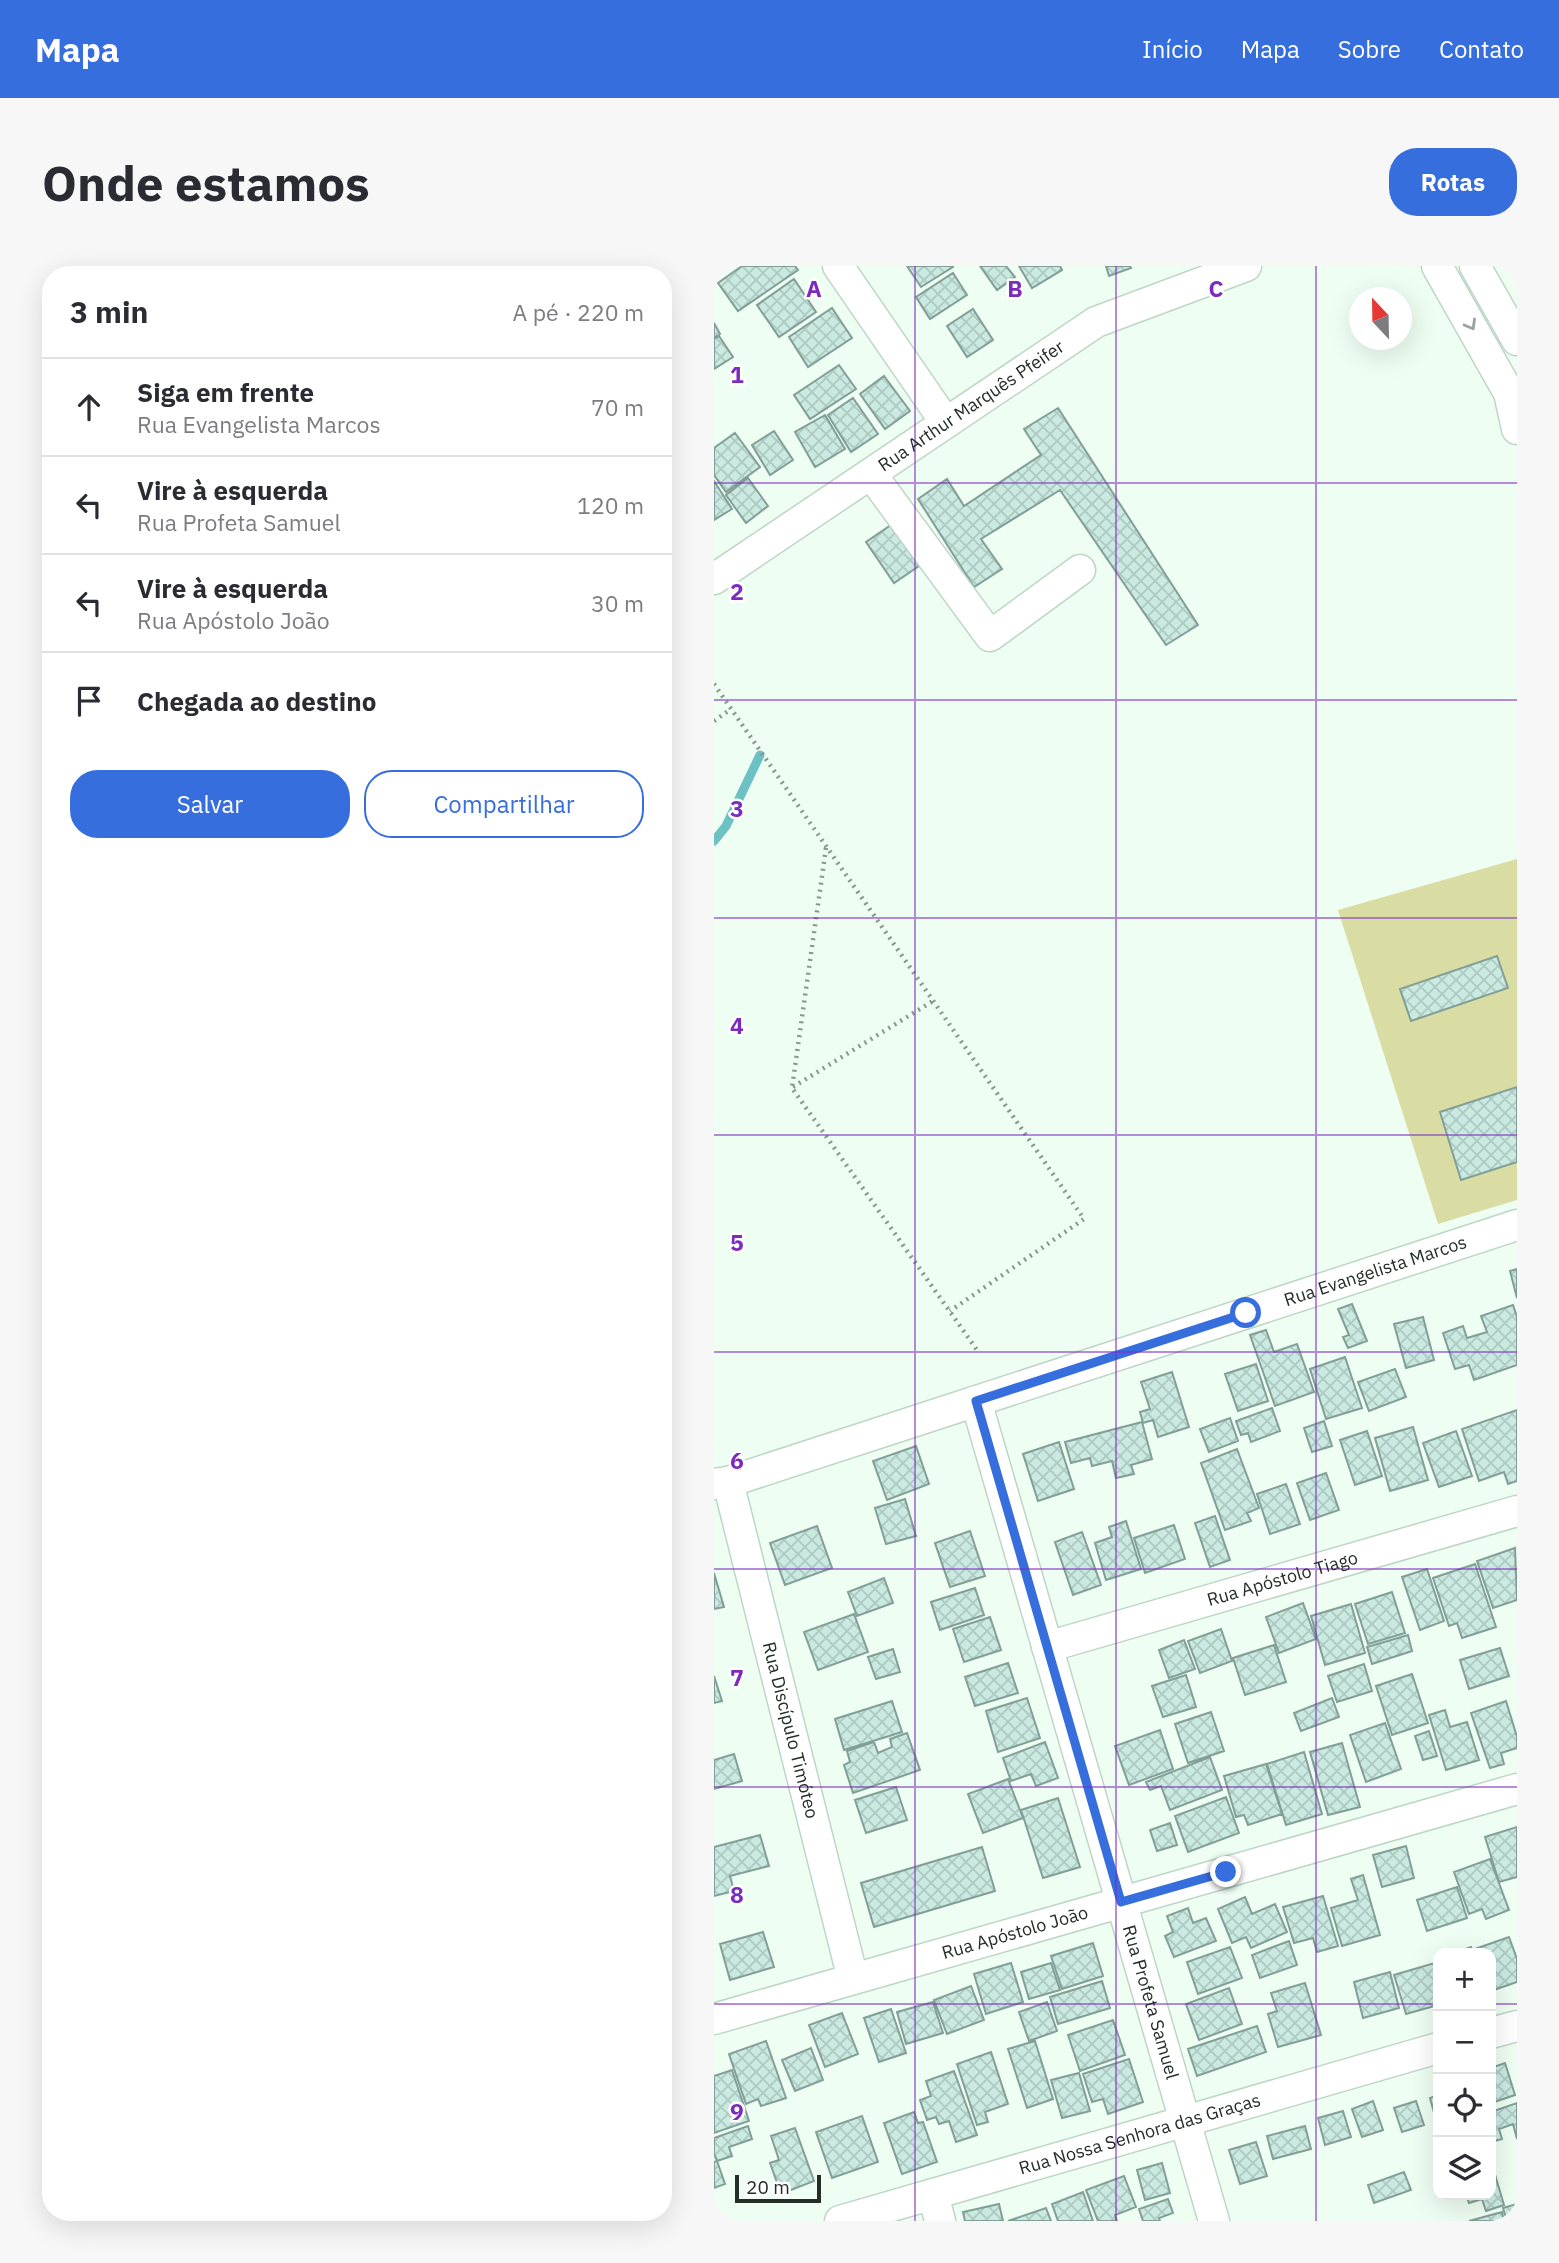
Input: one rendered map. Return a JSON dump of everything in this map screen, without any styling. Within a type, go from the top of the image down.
[{"type":"street","points":[[838,266],[946,423]]},
{"type":"street","name":"Rua Arthur Marquês Pfeifer","points":[[714,579],[1096,322],[1246,266]]},
{"type":"street","points":[[1437,266],[1509,393],[1517,429]]},
{"type":"street","points":[[1475,266],[1517,340]]},
{"type":"street","points":[[871,474],[990,636],[1080,570]]},
{"type":"street","name":"Rua Evangelista Marcos","points":[[721,1483],[1517,1225]]},
{"type":"street","name":"Rua Profeta Samuel","points":[[976,1401],[1214,2221]]},
{"type":"street","name":"Rua Discípulo Timóteo","points":[[721,1483],[853,1979]]},
{"type":"street","name":"Rua Apóstolo Tiago","points":[[1047,1647],[1517,1511]]},
{"type":"street","name":"Rua Apóstolo João","points":[[714,2019],[1517,1789]]},
{"type":"street","points":[[1496,2032],[1517,2026]]},
{"type":"street","name":"Rua Nossa Senhora das Graças","points":[[840,2221],[937,2208],[1184,2122],[1433,2049]]},
{"type":"path","points":[[714,684],[1084,1219],[950,1311]]},
{"type":"path","points":[[714,721],[731,709]]},
{"type":"path","points":[[827,846],[792,1088],[977,1350]]},
{"type":"path","points":[[792,1088],[933,1001]]},
{"type":"green space","points":[[1517,859],[1517,1200],[1438,1224],[1338,910]]},
{"type":"building","points":[[742,266],[795,266],[798,270],[738,311],[718,283]]},
{"type":"building","points":[[907,266],[953,266],[953,267],[921,287]]},
{"type":"building","points":[[980,266],[1006,266],[1015,277],[997,290]]},
{"type":"building","points":[[1019,266],[1060,266],[1062,270],[1032,288]]},
{"type":"building","points":[[1106,266],[1130,266],[1131,268],[1109,276]]},
{"type":"building","points":[[953,273],[967,295],[930,319],[916,297]]},
{"type":"building","points":[[794,279],[816,312],[779,337],[757,305]]},
{"type":"building","points":[[832,308],[852,338],[808,367],[789,337]]},
{"type":"building","points":[[973,309],[993,340],[967,357],[947,326]]},
{"type":"building","points":[[714,323],[720,334],[714,338]]},
{"type":"building","points":[[719,336],[733,357],[714,369],[714,339]]},
{"type":"building","points":[[839,365],[856,389],[810,419],[794,395]]},
{"type":"building","points":[[884,376],[910,411],[885,429],[860,394]]},
{"type":"building","points":[[853,398],[878,434],[851,452],[828,415]]},
{"type":"building","points":[[1058,408],[1198,625],[1166,645],[1060,490],[981,539],[1002,569],[974,587],[918,499],[947,479],[964,506],[1041,455],[1024,429]]},
{"type":"building","points":[[825,415],[845,449],[815,467],[795,432]]},
{"type":"building","points":[[774,431],[793,460],[770,475],[752,445]]},
{"type":"building","points":[[735,433],[760,467],[726,492],[714,475],[714,448]]},
{"type":"building","points":[[748,478],[768,506],[746,523],[726,495]]},
{"type":"building","points":[[714,481],[732,509],[714,520]]},
{"type":"building","points":[[891,525],[919,566],[894,583],[866,542]]},
{"type":"building","points":[[1497,956],[1508,988],[1411,1021],[1400,989]]},
{"type":"building","points":[[1517,1087],[1517,1162],[1461,1180],[1440,1112]]},
{"type":"building","points":[[1517,1269],[1517,1298],[1510,1271]]},
{"type":"building","points":[[1352,1304],[1367,1341],[1348,1348],[1343,1337],[1349,1335],[1338,1309]]},
{"type":"building","points":[[1513,1305],[1517,1317],[1517,1365],[1474,1380],[1469,1365],[1455,1369],[1443,1333],[1463,1326],[1467,1338],[1487,1332],[1481,1316]]},
{"type":"building","points":[[1423,1317],[1434,1360],[1406,1368],[1394,1324]]},
{"type":"building","points":[[1266,1330],[1274,1352],[1297,1344],[1314,1392],[1275,1406],[1250,1335]]},
{"type":"building","points":[[1345,1357],[1362,1408],[1326,1419],[1310,1369]]},
{"type":"building","points":[[1256,1364],[1268,1401],[1238,1411],[1225,1374]]},
{"type":"building","points":[[1395,1369],[1406,1397],[1369,1411],[1358,1382]]},
{"type":"building","points":[[1172,1372],[1189,1427],[1158,1437],[1153,1420],[1143,1423],[1140,1412],[1150,1409],[1141,1382]]},
{"type":"building","points":[[1272,1408],[1280,1431],[1251,1442],[1248,1433],[1241,1435],[1236,1421]]},
{"type":"building","points":[[1517,1410],[1517,1481],[1508,1484],[1504,1472],[1479,1481],[1462,1429]]},
{"type":"building","points":[[1230,1418],[1238,1441],[1209,1452],[1200,1429]]},
{"type":"building","points":[[1324,1421],[1332,1446],[1312,1452],[1304,1428]]},
{"type":"building","points":[[1142,1422],[1152,1459],[1131,1465],[1134,1474],[1116,1478],[1112,1461],[1092,1466],[1090,1458],[1071,1463],[1065,1442]]},
{"type":"building","points":[[1413,1427],[1428,1480],[1390,1491],[1375,1438]]},
{"type":"building","points":[[1367,1431],[1382,1476],[1355,1485],[1340,1440]]},
{"type":"building","points":[[1456,1431],[1472,1476],[1439,1487],[1423,1443]]},
{"type":"building","points":[[1059,1442],[1074,1489],[1038,1501],[1023,1454]]},
{"type":"building","points":[[916,1446],[929,1484],[887,1500],[873,1461]]},
{"type":"building","points":[[1237,1449],[1259,1508],[1247,1513],[1251,1521],[1225,1530],[1201,1463]]},
{"type":"building","points":[[1326,1473],[1339,1510],[1310,1520],[1297,1483]]},
{"type":"building","points":[[1286,1484],[1300,1524],[1270,1534],[1257,1494]]},
{"type":"building","points":[[905,1499],[916,1536],[886,1544],[875,1508]]},
{"type":"building","points":[[1215,1516],[1230,1560],[1210,1567],[1195,1523]]},
{"type":"building","points":[[1126,1521],[1141,1569],[1106,1580],[1095,1543],[1112,1537],[1109,1527]]},
{"type":"building","points":[[1174,1525],[1185,1559],[1145,1573],[1134,1538]]},
{"type":"building","points":[[817,1526],[832,1568],[785,1585],[770,1543]]},
{"type":"building","points":[[970,1531],[985,1576],[950,1587],[935,1543]]},
{"type":"building","points":[[1082,1532],[1101,1585],[1073,1595],[1055,1542]]},
{"type":"building","points":[[1515,1548],[1517,1600],[1493,1608],[1477,1561]]},
{"type":"building","points":[[1475,1564],[1496,1627],[1462,1638],[1457,1623],[1449,1626],[1433,1578]]},
{"type":"building","points":[[1427,1569],[1444,1621],[1420,1630],[1402,1577]]},
{"type":"building","points":[[714,1573],[724,1607],[714,1609]]},
{"type":"building","points":[[884,1578],[893,1603],[857,1616],[848,1592]]},
{"type":"building","points":[[975,1588],[984,1615],[940,1630],[931,1602]]},
{"type":"building","points":[[1392,1592],[1405,1633],[1368,1644],[1355,1604]]},
{"type":"building","points":[[1303,1603],[1316,1639],[1279,1653],[1266,1617]]},
{"type":"building","points":[[1351,1604],[1365,1653],[1325,1665],[1311,1616]]},
{"type":"building","points":[[854,1614],[868,1652],[818,1670],[804,1632]]},
{"type":"building","points":[[990,1617],[1001,1650],[964,1662],[953,1629]]},
{"type":"building","points":[[1221,1629],[1232,1661],[1200,1673],[1188,1641]]},
{"type":"building","points":[[1408,1635],[1412,1651],[1372,1664],[1367,1647]]},
{"type":"building","points":[[1184,1640],[1195,1669],[1169,1678],[1159,1650]]},
{"type":"building","points":[[1274,1645],[1286,1682],[1245,1695],[1233,1658]]},
{"type":"building","points":[[1500,1648],[1509,1676],[1469,1689],[1460,1660]]},
{"type":"building","points":[[893,1649],[900,1672],[876,1679],[868,1657]]},
{"type":"building","points":[[1008,1663],[1018,1693],[975,1706],[965,1677]]},
{"type":"building","points":[[1364,1664],[1372,1691],[1337,1702],[1328,1676]]},
{"type":"building","points":[[1412,1674],[1428,1723],[1392,1735],[1376,1686]]},
{"type":"building","points":[[1186,1675],[1196,1707],[1163,1717],[1152,1686]]},
{"type":"building","points":[[714,1676],[722,1701],[714,1703]]},
{"type":"building","points":[[1027,1698],[1040,1738],[998,1752],[986,1711]]},
{"type":"building","points":[[1332,1698],[1339,1717],[1301,1731],[1294,1713]]},
{"type":"building","points":[[892,1701],[902,1732],[844,1750],[835,1719]]},
{"type":"building","points":[[1506,1701],[1517,1737],[1517,1748],[1501,1753],[1504,1764],[1490,1768],[1471,1713]]},
{"type":"building","points":[[1445,1710],[1450,1727],[1467,1722],[1479,1760],[1446,1770],[1429,1715]]},
{"type":"building","points":[[1211,1712],[1224,1751],[1188,1763],[1175,1724]]},
{"type":"building","points":[[1385,1723],[1401,1769],[1366,1782],[1350,1735]]},
{"type":"building","points":[[1160,1730],[1173,1769],[1129,1785],[1115,1746]]},
{"type":"building","points":[[1429,1731],[1437,1756],[1423,1760],[1415,1736]]},
{"type":"building","points":[[907,1733],[920,1770],[853,1793],[844,1765],[850,1762],[847,1751],[874,1742],[878,1753],[892,1747],[890,1739]]},
{"type":"building","points":[[1045,1742],[1058,1778],[1036,1786],[1031,1774],[1011,1781],[1003,1758]]},
{"type":"building","points":[[1342,1743],[1360,1807],[1328,1815],[1310,1752]]},
{"type":"building","points":[[1304,1752],[1322,1814],[1286,1825],[1267,1764]]},
{"type":"building","points":[[734,1754],[742,1781],[714,1789],[714,1760]]},
{"type":"building","points":[[1210,1757],[1222,1790],[1170,1810],[1161,1786],[1150,1790],[1146,1782]]},
{"type":"building","points":[[1266,1764],[1282,1814],[1248,1825],[1244,1815],[1236,1817],[1224,1776]]},
{"type":"building","points":[[1008,1779],[1023,1818],[983,1833],[968,1794]]},
{"type":"building","points":[[896,1787],[907,1820],[866,1833],[855,1800]]},
{"type":"building","points":[[1226,1797],[1239,1833],[1188,1852],[1175,1816]]},
{"type":"building","points":[[1058,1798],[1080,1867],[1043,1878],[1021,1810]]},
{"type":"building","points":[[1170,1823],[1177,1845],[1157,1851],[1150,1830]]},
{"type":"building","points":[[1517,1827],[1517,1877],[1499,1882],[1485,1837]]},
{"type":"building","points":[[760,1835],[769,1866],[730,1876],[734,1891],[714,1896],[714,1847]]},
{"type":"building","points":[[1406,1846],[1414,1878],[1382,1887],[1373,1855]]},
{"type":"building","points":[[982,1847],[995,1891],[874,1927],[861,1883]]},
{"type":"building","points":[[1490,1859],[1509,1910],[1486,1919],[1482,1909],[1469,1914],[1454,1872]]},
{"type":"building","points":[[1363,1875],[1380,1935],[1342,1946],[1331,1908],[1358,1900],[1351,1879]]},
{"type":"building","points":[[1457,1887],[1467,1918],[1427,1931],[1417,1900]]},
{"type":"building","points":[[1323,1896],[1338,1946],[1317,1952],[1313,1938],[1294,1943],[1283,1907]]},
{"type":"building","points":[[1245,1897],[1252,1914],[1275,1904],[1287,1932],[1251,1948],[1246,1937],[1232,1943],[1218,1909]]},
{"type":"building","points":[[1188,1908],[1193,1923],[1206,1918],[1216,1941],[1174,1957],[1165,1936],[1173,1932],[1167,1916]]},
{"type":"building","points":[[763,1932],[774,1967],[730,1980],[720,1944]]},
{"type":"building","points":[[1509,1937],[1517,1959],[1517,1982],[1496,1989],[1496,1948],[1478,1948]]},
{"type":"building","points":[[1289,1941],[1297,1965],[1260,1978],[1252,1955]]},
{"type":"building","points":[[1093,1943],[1103,1976],[1062,1989],[1051,1956]]},
{"type":"building","points":[[1230,1947],[1242,1978],[1198,1994],[1187,1962]]},
{"type":"building","points":[[1011,1963],[1023,2002],[986,2014],[974,1974]]},
{"type":"building","points":[[1051,1963],[1060,1990],[1029,1999],[1021,1972]]},
{"type":"building","points":[[1433,1963],[1433,2006],[1406,2014],[1394,1975]]},
{"type":"building","points":[[1390,1972],[1399,2008],[1363,2018],[1354,1982]]},
{"type":"building","points":[[1102,1981],[1110,2008],[1058,2024],[1050,1997]]},
{"type":"building","points":[[1305,1983],[1321,2035],[1278,2047],[1268,2014],[1277,2011],[1271,1993]]},
{"type":"building","points":[[971,1986],[984,2020],[947,2034],[934,2000]]},
{"type":"building","points":[[1229,1988],[1242,2024],[1199,2040],[1186,2004]]},
{"type":"building","points":[[933,2002],[943,2033],[906,2044],[897,2012]]},
{"type":"building","points":[[1047,2002],[1057,2031],[1029,2041],[1019,2012]]},
{"type":"building","points":[[891,2009],[906,2053],[879,2062],[864,2018]]},
{"type":"building","points":[[842,2013],[858,2054],[825,2067],[809,2025]]},
{"type":"building","points":[[1113,2020],[1125,2055],[1080,2071],[1068,2035]]},
{"type":"building","points":[[1257,2026],[1266,2052],[1197,2076],[1188,2049]]},
{"type":"building","points":[[766,2041],[786,2098],[761,2106],[758,2099],[746,2104],[729,2054]]},
{"type":"building","points":[[1035,2041],[1053,2099],[1027,2108],[1008,2049]]},
{"type":"building","points":[[811,2048],[823,2080],[795,2091],[782,2060]]},
{"type":"building","points":[[991,2052],[1008,2104],[985,2112],[988,2122],[977,2125],[957,2064]]},
{"type":"building","points":[[1129,2059],[1143,2102],[1108,2114],[1103,2099],[1092,2102],[1083,2074]]},
{"type":"building","points":[[1505,2063],[1515,2095],[1496,2101],[1496,2074],[1496,2066]]},
{"type":"building","points":[[732,2070],[749,2121],[714,2133],[714,2076]]},
{"type":"building","points":[[954,2071],[977,2135],[956,2142],[949,2121],[939,2124],[936,2117],[927,2120],[920,2100],[931,2096],[926,2081]]},
{"type":"building","points":[[1079,2073],[1090,2111],[1062,2118],[1051,2080]]},
{"type":"building","points":[[1373,2101],[1383,2130],[1362,2137],[1352,2109]]},
{"type":"building","points":[[1416,2101],[1424,2125],[1402,2132],[1394,2108]]},
{"type":"building","points":[[1517,2103],[1517,2139],[1513,2124],[1499,2129],[1502,2139],[1496,2141],[1496,2110]]},
{"type":"building","points":[[1343,2111],[1351,2137],[1325,2145],[1318,2118]]},
{"type":"building","points":[[914,2112],[918,2123],[923,2122],[937,2162],[902,2174],[884,2123]]},
{"type":"building","points":[[862,2116],[878,2162],[832,2178],[816,2132]]},
{"type":"building","points":[[748,2126],[752,2139],[729,2147],[732,2156],[717,2161],[714,2138]]},
{"type":"building","points":[[1305,2126],[1311,2149],[1273,2159],[1267,2136]]},
{"type":"building","points":[[795,2128],[814,2181],[781,2194],[770,2163],[779,2160],[771,2136]]},
{"type":"building","points":[[1256,2142],[1267,2176],[1240,2184],[1229,2150]]},
{"type":"building","points":[[717,2161],[725,2184],[714,2188],[714,2162]]},
{"type":"building","points":[[1162,2163],[1170,2193],[1145,2200],[1137,2170]]},
{"type":"building","points":[[1404,2172],[1411,2190],[1374,2203],[1368,2185]]},
{"type":"building","points":[[1124,2176],[1136,2207],[1115,2215],[1117,2221],[1098,2221],[1086,2190]]},
{"type":"building","points":[[1496,2178],[1504,2205],[1486,2211],[1482,2200],[1496,2200]]},
{"type":"building","points":[[1083,2192],[1093,2221],[1058,2221],[1052,2204]]},
{"type":"building","points":[[1168,2199],[1173,2213],[1159,2218],[1160,2221],[1143,2221],[1139,2209]]},
{"type":"building","points":[[999,2204],[1003,2221],[965,2221],[963,2212]]},
{"type":"building","points":[[1517,2204],[1517,2221],[1507,2221],[1503,2208]]},
{"type":"building","points":[[1046,2208],[1051,2221],[1008,2221]]},
{"type":"building","points":[[1502,2212],[1504,2221],[1469,2221]]},
{"type":"waterway","points":[[714,841],[726,826],[760,755]]},
{"type":"route","points":[[1226,1872],[1121,1902],[976,1401],[1246,1313]]}]
